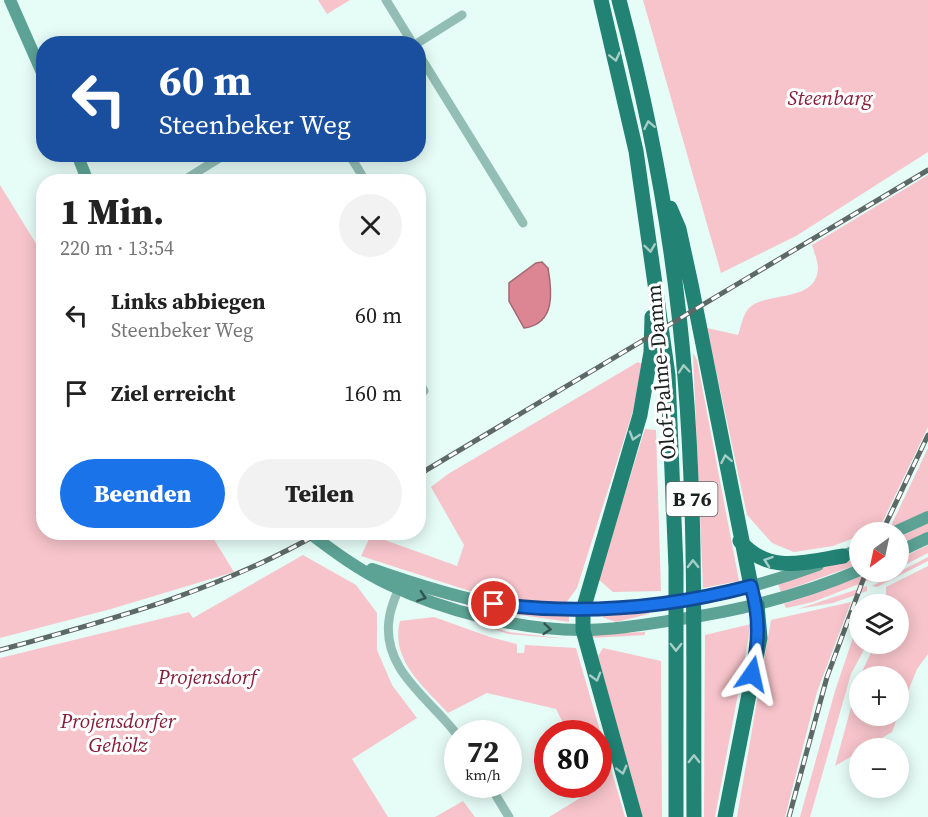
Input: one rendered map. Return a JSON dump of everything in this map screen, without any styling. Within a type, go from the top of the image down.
[{"type":"highway","name":"Olof-Palme-Damm","points":[[601,0],[636,151],[668,375],[674,489],[676,817]]},
{"type":"highway","name":"Olof-Palme-Damm","points":[[619,0],[640,82],[660,183],[678,303],[692,479],[694,817]]},
{"type":"highway","points":[[660,183],[679,229],[740,541],[751,586]]},
{"type":"highway","points":[[635,817],[583,630],[583,610],[640,415],[651,352],[653,275]]},
{"type":"highway","points":[[740,541],[758,557],[778,564],[795,565],[843,556]]},
{"type":"highway","points":[[724,817],[760,638],[757,605]]},
{"type":"main road","points":[[10,0],[36,59]]},
{"type":"main road","points":[[909,526],[928,517]]},
{"type":"main road","points":[[909,547],[928,538]]},
{"type":"main road","points":[[320,540],[351,561],[401,584],[509,623],[583,630],[649,624],[722,613],[812,589],[849,574]]},
{"type":"main road","points":[[401,584],[494,604],[583,610],[649,604],[722,593],[751,586],[849,554]]},
{"type":"main road","points":[[751,586],[757,605]]},
{"type":"street","points":[[386,0],[409,36]]},
{"type":"street","points":[[426,37],[462,15]]},
{"type":"street","points":[[426,66],[523,223]]},
{"type":"street","points":[[194,174],[213,162]]},
{"type":"street","points":[[401,584],[388,625],[393,656],[405,676],[444,720]]},
{"type":"street","points":[[497,798],[509,817]]},
{"type":"green space","points":[[318,0],[350,0],[327,14]]},
{"type":"green space","name":"Steenbarg","points":[[643,0],[928,0],[928,152],[796,236],[721,273]]},
{"type":"green space","points":[[928,175],[928,427],[882,522],[849,522],[849,540],[833,546],[794,552],[772,543],[747,515],[707,328],[738,335],[749,308],[757,303],[800,292],[809,287],[815,279],[818,268],[812,245]]},
{"type":"green space","points":[[0,185],[36,244],[36,540],[214,540],[234,572],[111,609],[0,638]]},
{"type":"green space","points":[[693,353],[697,360],[739,581],[703,588]]},
{"type":"green space","points":[[638,362],[642,364],[632,414],[577,588],[566,603],[508,599],[470,591],[361,556],[369,540],[385,540],[457,566],[464,545],[431,487],[448,474]]},
{"type":"green space","points":[[645,429],[656,430],[661,591],[613,592],[598,579]]},
{"type":"green space","points":[[928,448],[928,512],[906,522],[893,522]]},
{"type":"green space","points":[[928,523],[928,532],[909,542],[909,532]]},
{"type":"green space","points":[[928,545],[928,553],[909,563],[909,554]]},
{"type":"green space","points":[[303,555],[356,585],[377,613],[377,650],[392,685],[417,718],[352,759],[388,817],[0,817],[0,658],[189,612],[193,618]]},
{"type":"green space","points":[[928,557],[928,561],[909,571],[909,567]]},
{"type":"green space","points":[[849,559],[849,568],[781,592],[778,584]]},
{"type":"green space","points":[[928,566],[928,654],[917,669],[909,689],[909,666],[865,666],[870,654],[909,654],[909,594],[886,594],[886,587],[896,582],[909,582],[909,576]]},
{"type":"green space","points":[[849,580],[864,582],[813,602],[786,608],[784,604]]},
{"type":"green space","points":[[880,582],[887,582],[877,587],[872,586]]},
{"type":"green space","points":[[867,586],[867,591],[849,594],[849,597],[833,603],[798,609]]},
{"type":"green space","points":[[416,591],[569,613],[569,622],[486,610]]},
{"type":"green space","points":[[849,602],[817,692],[785,817],[737,817],[771,620]]},
{"type":"green space","points":[[649,610],[649,614],[616,622],[602,617],[605,615]]},
{"type":"green space","points":[[434,617],[517,644],[517,653],[524,653],[525,645],[576,648],[597,720],[562,720],[556,709],[487,693],[448,713],[419,682],[404,660],[398,635],[400,621]]},
{"type":"green space","points":[[460,617],[508,632],[568,639],[508,634]]},
{"type":"green space","points":[[751,624],[715,817],[704,817],[705,635]]},
{"type":"green space","points":[[645,632],[645,635],[591,638],[591,634]]},
{"type":"green space","points":[[603,648],[661,661],[662,817],[642,817],[598,656]]},
{"type":"green space","points":[[849,650],[849,654],[862,654],[855,666],[849,666],[849,681],[810,817],[800,817],[835,691]]},
{"type":"green space","points":[[849,715],[849,726],[894,726],[892,732],[882,738],[849,738],[849,758],[835,766]]},
{"type":"green space","points":[[612,772],[625,817],[549,817],[580,798],[612,798]]},
{"type":"green space","points":[[463,801],[475,817],[435,817]]},
{"type":"shaded area","points":[[542,262],[548,268],[550,305],[542,320],[524,328],[509,301],[509,283],[536,263]]},
{"type":"railway","points":[[426,470],[928,170]]},
{"type":"railway","points":[[887,522],[928,435]]},
{"type":"railway","points":[[0,650],[124,615],[204,587],[244,571],[306,540]]},
{"type":"railway","points":[[789,817],[827,677],[862,582]]},
{"type":"route","points":[[494,604],[524,608],[583,610],[649,604],[734,591],[751,586],[757,605],[760,638],[752,674]]},
{"type":"park label","name":"Projensdorf","points":[[207,677]]},
{"type":"park label","name":"Projensdorfer Gehölz","points":[[118,733]]}]
